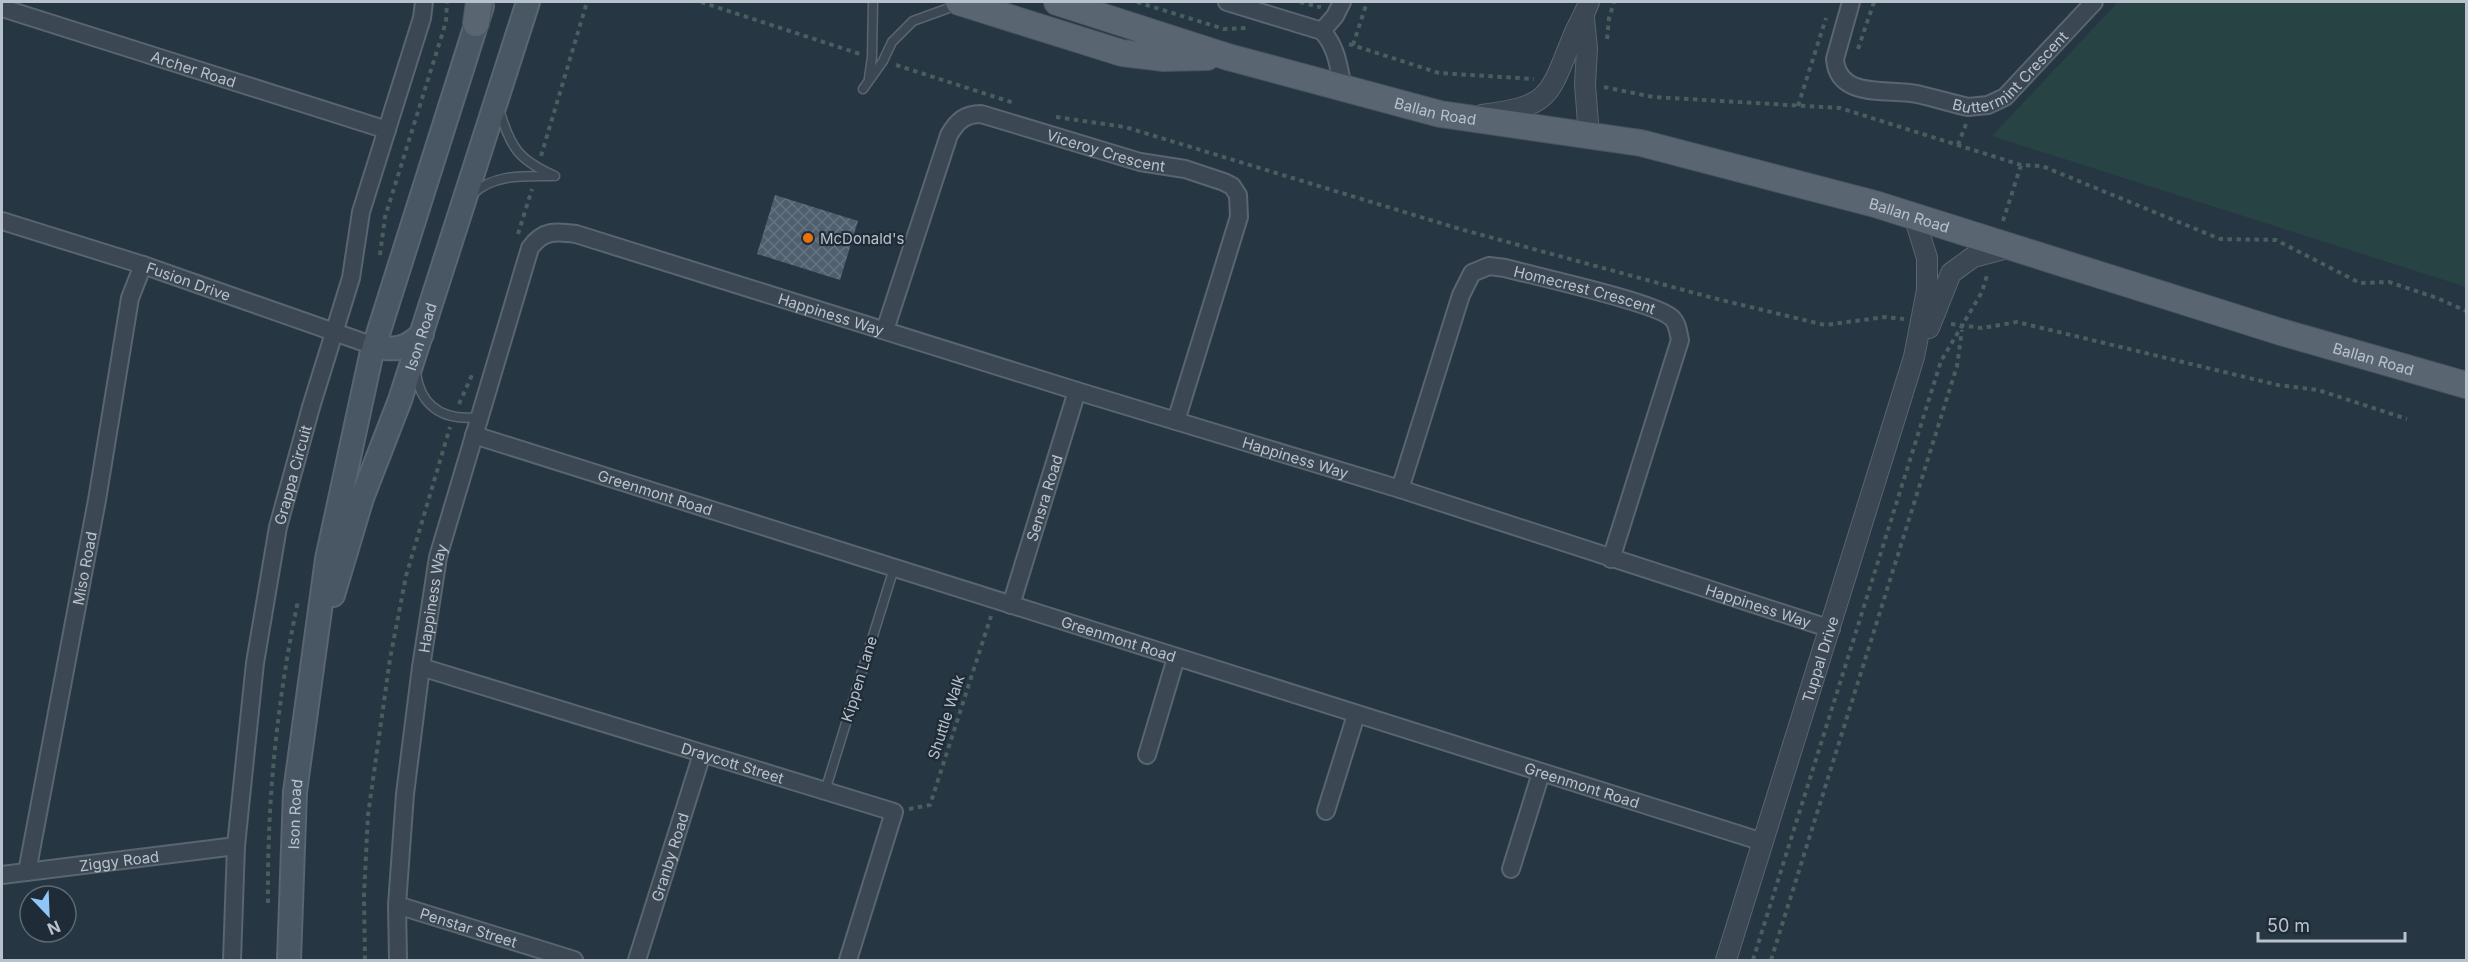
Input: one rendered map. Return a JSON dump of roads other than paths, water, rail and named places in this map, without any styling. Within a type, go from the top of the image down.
[{"type":"main road","name":"Ison Road","points":[[311,671],[362,498],[400,400],[528,2]]},
{"type":"main road","name":"Ballan Road","points":[[961,2],[1122,52],[1164,58],[1228,57]]},
{"type":"main road","name":"Ballan Road","points":[[1057,2],[1228,57],[1440,114],[1641,143],[1723,163],[1914,216],[2280,332],[2466,385]]},
{"type":"main road","name":"Ison Road","points":[[290,960],[296,792],[327,559],[374,346],[479,9]]},
{"type":"main road","points":[[374,346],[390,350],[402,348],[422,334]]},
{"type":"street","name":"Grappa Circuit","points":[[232,960],[236,846],[255,663],[278,527],[355,263],[361,212],[422,18],[424,2]]},
{"type":"street","points":[[1227,2],[1327,38]]},
{"type":"street","points":[[1342,2],[1327,38],[1343,89]]},
{"type":"street","name":"Buttermint Crescent","points":[[1851,2],[1835,59],[1835,66],[1841,76],[1851,85],[1865,91],[1917,94],[1968,106],[1988,105],[2005,97],[2094,2]]},
{"type":"street","name":"Archer Road","points":[[2,8],[387,130]]},
{"type":"street","points":[[1464,117],[1506,111],[1532,104],[1544,97],[1556,80],[1586,10]]},
{"type":"street","points":[[1586,10],[1585,84],[1589,136]]},
{"type":"street","name":"Viceroy Crescent","points":[[885,330],[949,135],[961,119],[971,114],[981,114],[1140,162],[1185,169],[1232,186],[1238,195],[1240,205],[1239,217],[1176,421]]},
{"type":"street","name":"Tuppal Drive","points":[[1914,216],[1927,258],[1928,321]]},
{"type":"street","name":"Fusion Drive","points":[[2,221],[143,265],[374,346]]},
{"type":"street","name":"Happiness Way","points":[[398,960],[397,905],[405,794],[438,557],[530,248],[537,238],[547,233],[558,231],[576,234],[1077,391],[1400,489],[1831,629]]},
{"type":"street","name":"Tuppal Drive","points":[[1726,960],[1914,357],[1928,321],[1951,273],[1972,257],[2011,247]]},
{"type":"street","name":"Miso Road","points":[[27,872],[97,500],[130,298],[143,265]]},
{"type":"street","name":"Homecrest Crescent","points":[[1400,489],[1461,295],[1472,273],[1489,266],[1505,268],[1642,305],[1671,318],[1678,328],[1680,340],[1611,559]]},
{"type":"street","name":"Sensra Road","points":[[1003,603],[1077,391]]},
{"type":"street","name":"Greenmont Road","points":[[474,435],[1763,842]]},
{"type":"street","points":[[1147,755],[1176,658]]},
{"type":"street","name":"Draycott Street","points":[[421,667],[894,812],[848,960]]},
{"type":"street","points":[[1326,811],[1356,715]]},
{"type":"street","name":"Granby Road","points":[[637,960],[702,754]]},
{"type":"street","points":[[1511,869],[1541,773]]},
{"type":"street","name":"Ziggy Road","points":[[2,875],[236,846]]},
{"type":"street","name":"Penstar Street","points":[[397,905],[574,960]]},
{"type":"lane","points":[[869,78],[872,57],[873,2]]},
{"type":"lane","points":[[862,89],[883,61],[892,42],[913,21],[961,2]]},
{"type":"lane","points":[[463,204],[475,191],[492,182],[515,176],[555,176],[534,167],[517,153],[507,135],[497,100]]},
{"type":"lane","points":[[414,358],[418,386],[427,404],[448,417],[462,419],[480,417]]},
{"type":"lane","name":"Kippen Lane","points":[[825,791],[894,568]]},
{"type":"place","name":"McDonald's","points":[[808,238]]}]
